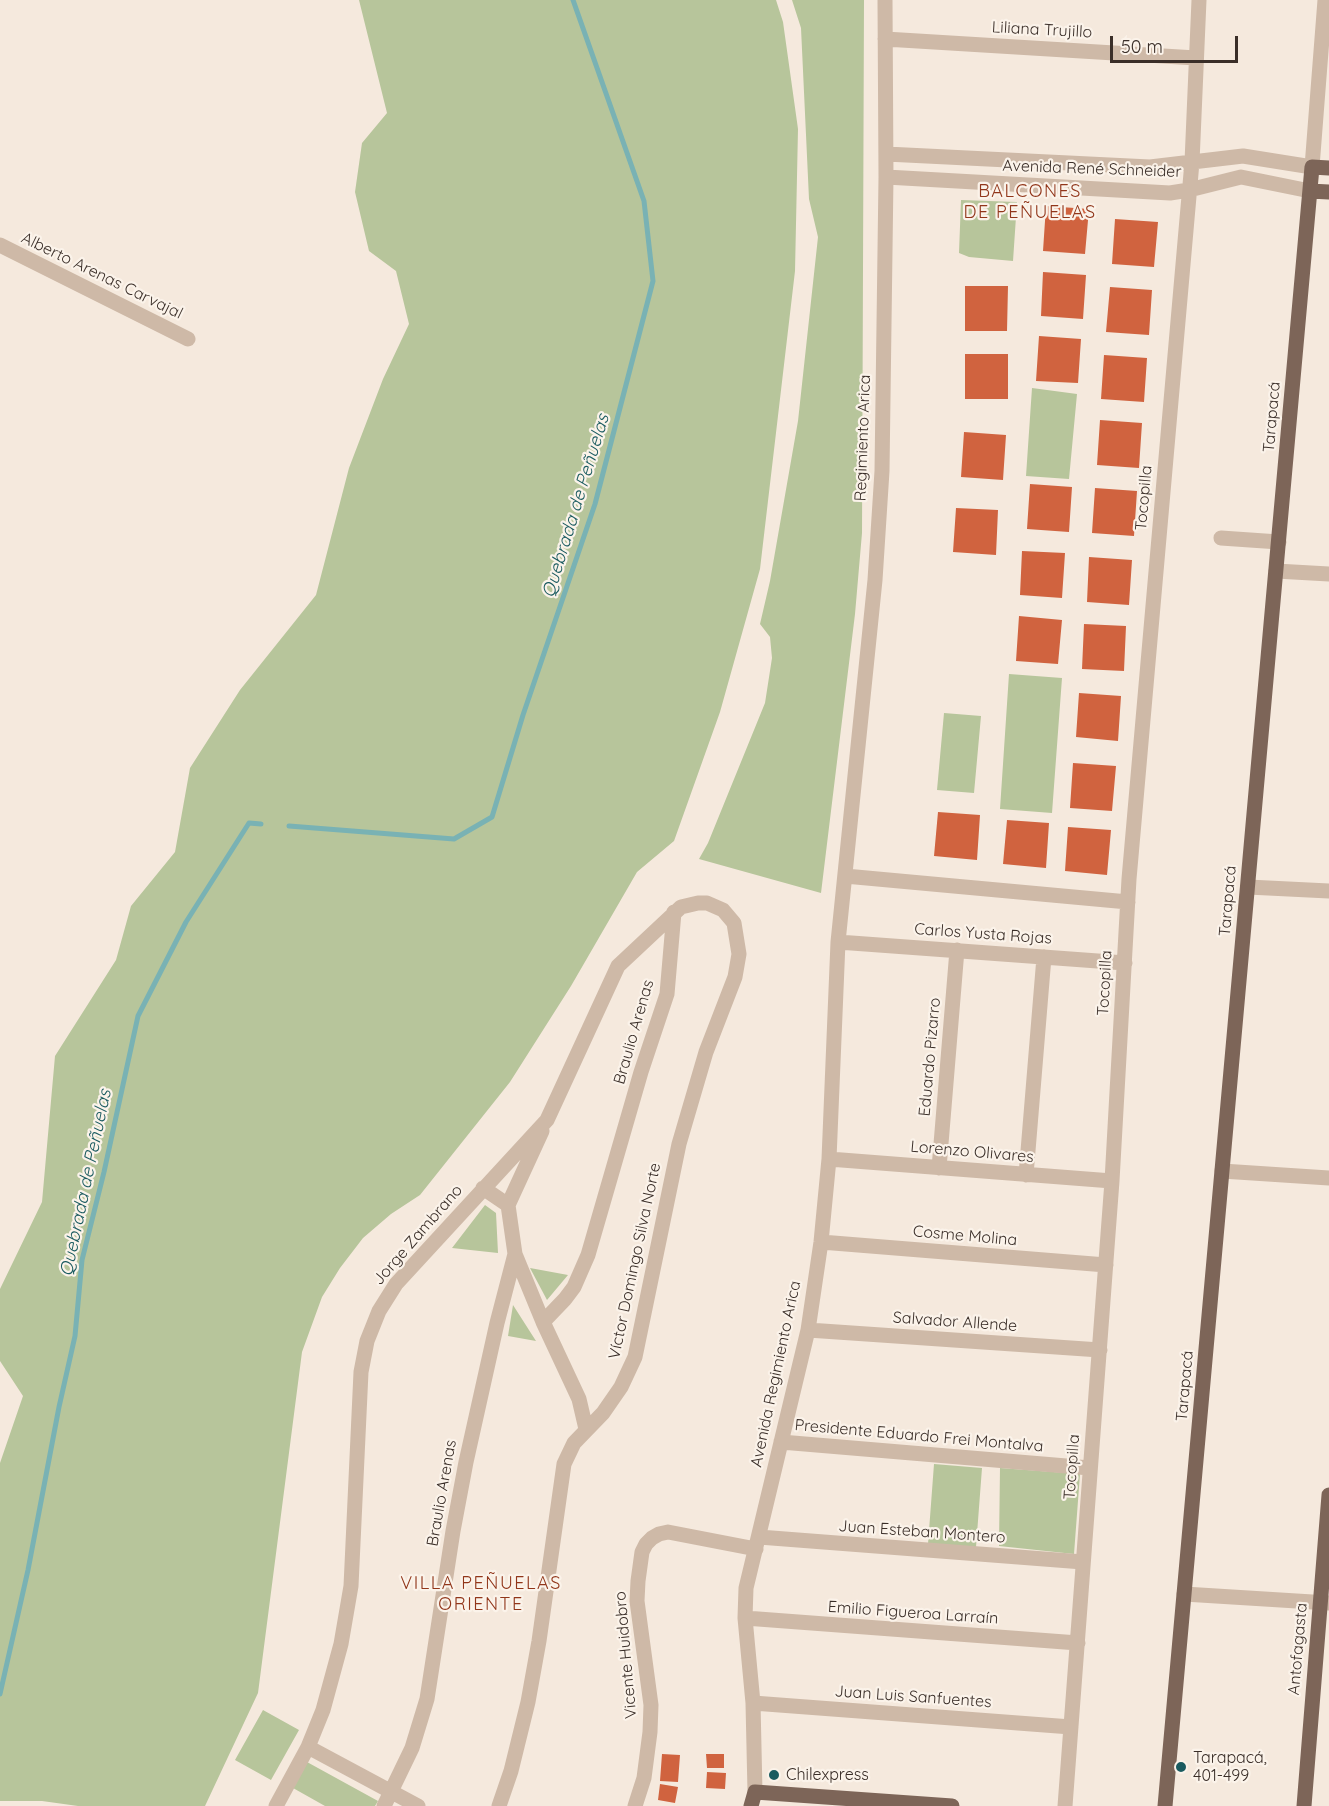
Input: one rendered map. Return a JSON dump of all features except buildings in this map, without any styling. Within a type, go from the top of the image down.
[{"type":"main road","name":"Avenida René Schneider","points":[[1312,167],[1329,168]]},
{"type":"main road","name":"Tarapacá","points":[[1166,1806],[1312,167]]},
{"type":"main road","name":"Avenida René Schneider","points":[[1310,191],[1329,192]]},
{"type":"main road","name":"Antofagasta","points":[[1304,1806],[1324,1603],[1329,1495]]},
{"type":"main road","points":[[753,1799],[952,1806]]},
{"type":"street","name":"Regimiento Arica","points":[[846,876],[848,835],[875,580],[881,493],[886,177],[885,0]]},
{"type":"street","name":"Tocopilla","points":[[1065,1806],[1112,1181],[1128,902],[1192,162],[1199,0]]},
{"type":"street","name":"Tarapacá","points":[[1312,167],[1325,0]]},
{"type":"street","name":"Liliana Trujillo","points":[[885,39],[1197,58]]},
{"type":"street","name":"Avenida René Schneider","points":[[886,154],[1150,167],[1243,156],[1312,167]]},
{"type":"street","name":"Avenida René Schneider","points":[[886,177],[1158,192],[1189,190],[1241,177],[1310,191]]},
{"type":"street","name":"Alberto Arenas Carvajal","points":[[0,245],[188,339]]},
{"type":"street","points":[[1221,538],[1279,542]]},
{"type":"street","points":[[1276,571],[1329,574]]},
{"type":"street","points":[[846,876],[1128,902]]},
{"type":"street","name":"Avenida Regimiento Arica","points":[[753,1799],[753,1703],[745,1618],[746,1588],[808,1330],[821,1242],[829,1159],[838,942],[846,876]]},
{"type":"street","points":[[1248,887],[1329,891]]},
{"type":"street","name":"Jorge Zambrano","points":[[276,1806],[308,1747],[323,1710],[347,1615],[351,1586],[362,1372],[367,1341],[379,1311],[396,1284],[547,1120],[618,966],[674,912],[689,904],[707,903],[723,910],[734,923]]},
{"type":"street","name":"Braulio Arenas","points":[[543,1322],[574,1287],[588,1255],[641,1072],[667,994],[674,912]]},
{"type":"street","name":"Víctor Domingo Silva Norte","points":[[499,1806],[511,1771],[528,1702],[564,1464],[574,1443],[603,1413],[621,1387],[635,1357],[682,1133],[706,1052],[735,977],[739,954],[734,923]]},
{"type":"street","name":"Carlos Yusta Rojas","points":[[838,942],[1125,963]]},
{"type":"street","name":"Eduardo Pizarro","points":[[939,1167],[957,950]]},
{"type":"street","points":[[1026,1175],[1044,957]]},
{"type":"street","points":[[547,1120],[508,1205],[515,1254],[543,1322],[579,1399],[586,1429]]},
{"type":"street","name":"Lorenzo Olivares","points":[[829,1159],[1112,1181]]},
{"type":"street","points":[[1222,1172],[1329,1178]]},
{"type":"street","points":[[483,1188],[508,1205]]},
{"type":"street","name":"Cosme Molina","points":[[821,1242],[1106,1265]]},
{"type":"street","name":"Braulio Arenas","points":[[384,1806],[412,1748],[427,1699],[466,1462],[483,1380],[515,1254]]},
{"type":"street","name":"Salvador Allende","points":[[808,1330],[1100,1350]]},
{"type":"street","name":"Presidente Eduardo Frei Montalva","points":[[781,1442],[1090,1468]]},
{"type":"street","name":"Vicente Huidobro","points":[[635,1806],[644,1778],[651,1705],[637,1601],[642,1552],[652,1538],[668,1532],[757,1543]]},
{"type":"street","name":"Juan Esteban Montero","points":[[757,1543],[1083,1562]]},
{"type":"street","points":[[1184,1594],[1324,1603]]},
{"type":"street","name":"Emilio Figueroa Larraín","points":[[745,1618],[1078,1643]]},
{"type":"street","name":"Juan Luis Sanfuentes","points":[[753,1703],[1071,1727]]},
{"type":"street","points":[[308,1747],[418,1806]]},
{"type":"green space","name":"Quebrada de Peñuelas","points":[[359,0],[776,0],[783,22],[798,129],[795,271],[760,569],[720,712],[674,841],[637,872],[571,986],[510,1082],[420,1195],[391,1214],[363,1238],[322,1297],[302,1352],[258,1693],[205,1806],[78,1806],[42,1801],[0,1801],[0,1463],[23,1396],[0,1361],[0,1289],[42,1202],[55,1056],[116,960],[131,906],[175,852],[190,768],[240,690],[316,595],[349,468],[383,379],[409,324],[396,271],[369,251],[355,192],[362,143],[387,113]]},
{"type":"green space","points":[[792,0],[864,0],[862,533],[855,614],[821,893],[699,859],[708,843],[765,703],[772,658],[770,637],[760,624],[770,581],[798,421],[818,237],[809,199],[801,28]]},
{"type":"green space","points":[[961,200],[1017,202],[1013,261],[969,257],[959,253]]},
{"type":"green space","points":[[1032,388],[1077,394],[1069,479],[1026,476]]},
{"type":"green space","points":[[1009,674],[1062,678],[1052,813],[1000,809]]},
{"type":"green space","points":[[944,713],[981,716],[974,793],[937,790]]},
{"type":"green space","points":[[485,1205],[496,1213],[498,1253],[452,1248]]},
{"type":"green space","points":[[530,1268],[568,1275],[547,1300]]},
{"type":"green space","points":[[513,1305],[536,1341],[508,1336]]},
{"type":"green space","points":[[934,1464],[982,1468],[976,1547],[928,1544]]},
{"type":"green space","points":[[1000,1468],[1080,1474],[1074,1554],[999,1546]]},
{"type":"green space","points":[[263,1710],[299,1730],[271,1780],[235,1760]]},
{"type":"green space","points":[[307,1762],[378,1801],[375,1806],[325,1806],[293,1788]]},
{"type":"waterway","name":"Quebrada de Peñuelas","points":[[289,826],[454,839],[492,817],[523,715],[595,504],[653,281],[644,201],[573,0]]},
{"type":"waterway","name":"Quebrada de Peñuelas","points":[[0,1694],[28,1570],[75,1336],[82,1260],[138,1016],[186,922],[249,823],[261,824]]},
{"type":"place","name":"Tarapacá, 401-499","points":[[1181,1767]]},
{"type":"place","name":"Chilexpress","points":[[774,1775]]},
{"type":"district","name":"BALCONES DE PEÑUELAS","points":[[1030,202]]},
{"type":"district","name":"VILLA PEÑUELAS ORIENTE","points":[[481,1594]]}]
